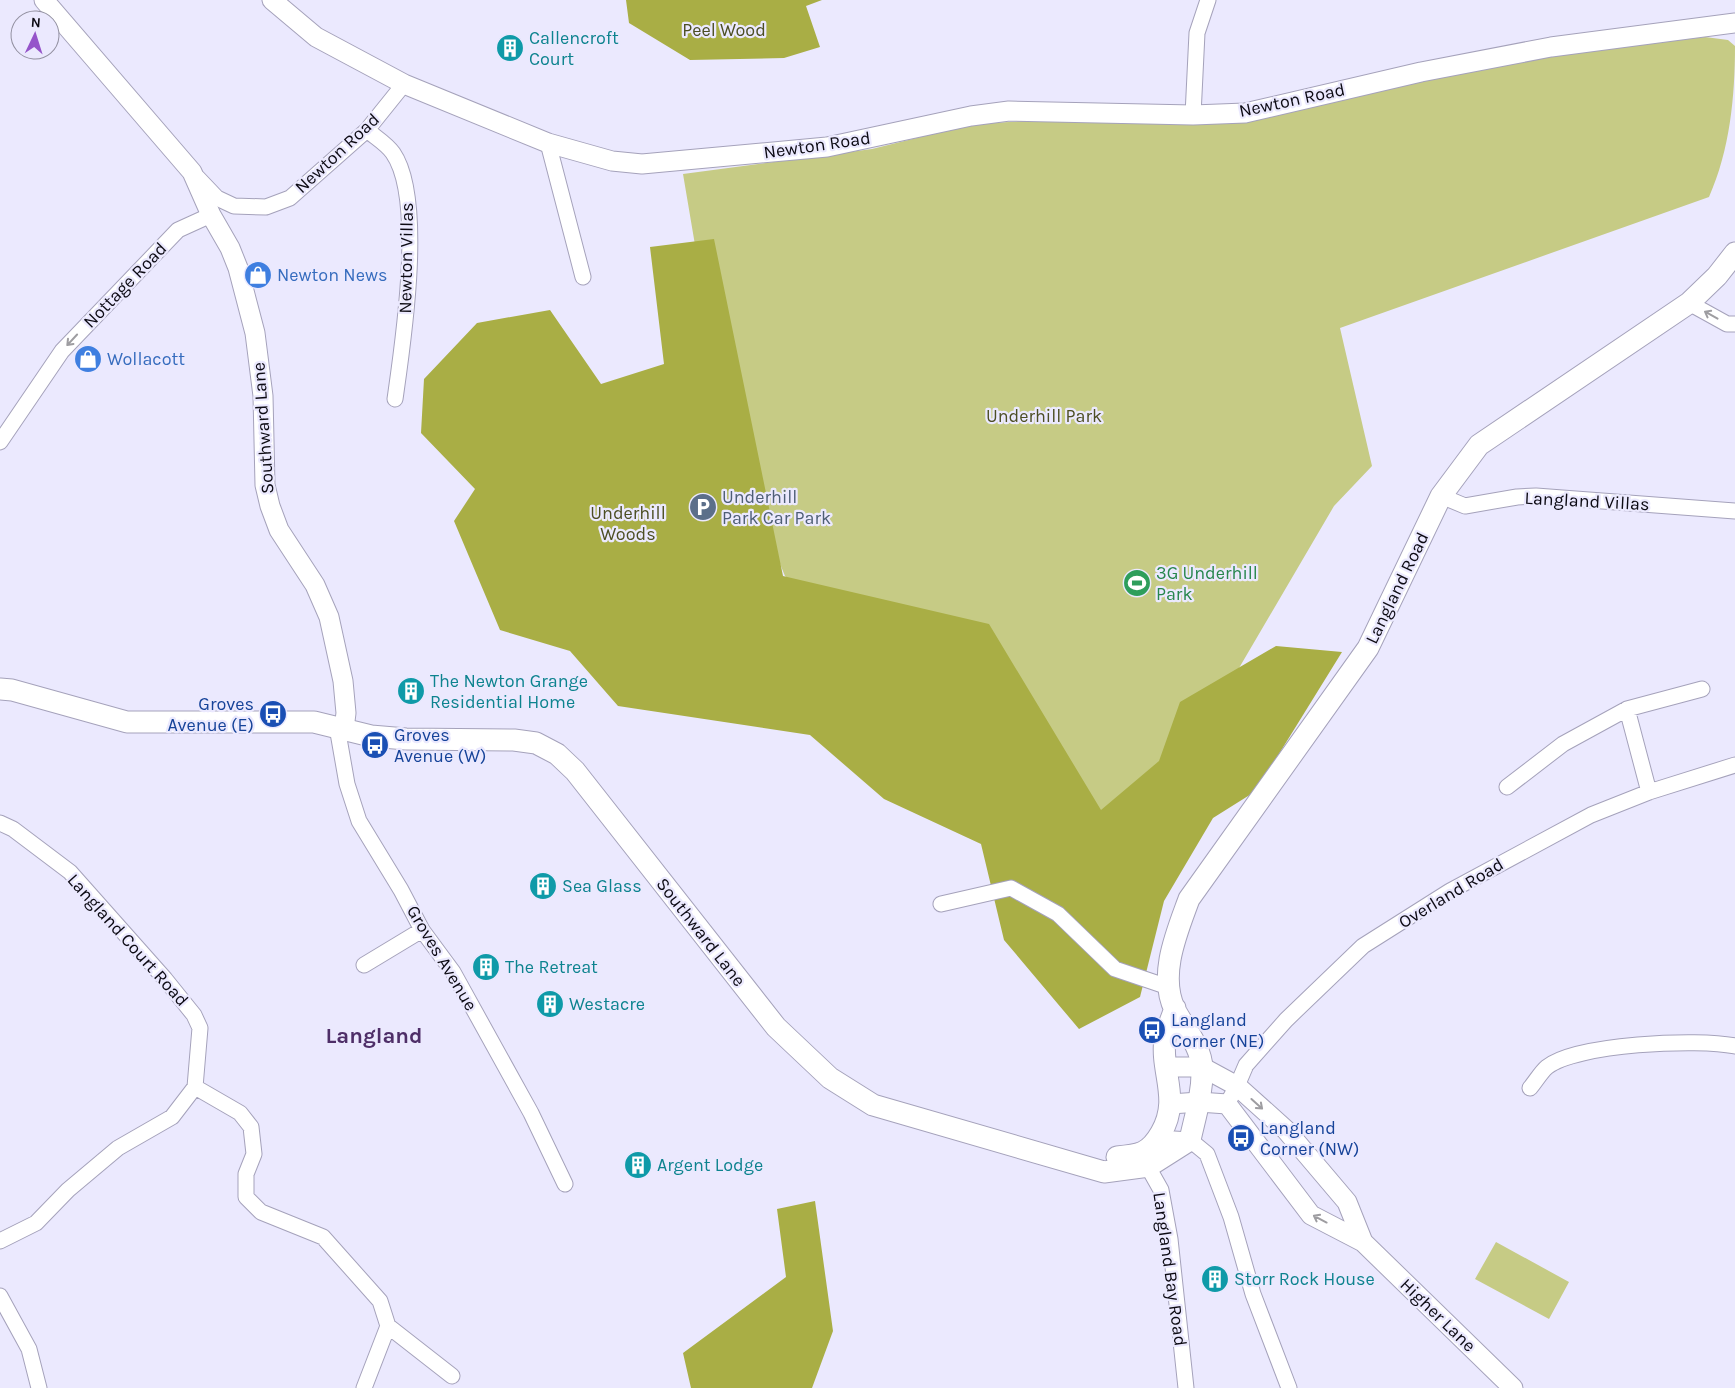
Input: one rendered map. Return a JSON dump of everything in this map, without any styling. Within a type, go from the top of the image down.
[{"type":"main road","name":"Langland Road","points":[[1145,1161],[1168,1121],[1171,1104],[1165,1039],[1173,998],[1169,978],[1173,945],[1189,899],[1368,648],[1441,496],[1478,445],[1689,303],[1718,276],[1735,253]]},
{"type":"main road","points":[[0,689],[12,690],[127,722],[314,722],[341,728]]},
{"type":"main road","name":"Southward Lane","points":[[341,728],[372,736],[406,739],[514,740],[536,743],[557,754],[575,771],[776,1027],[830,1078],[873,1105],[1054,1156],[1145,1161]]},
{"type":"main road","points":[[1145,1161],[1190,1140],[1198,1102],[1202,1067],[1193,1037],[1173,998]]},
{"type":"street","name":"Newton Road","points":[[44,0],[192,172],[217,198],[234,206],[266,206],[290,198],[367,130],[404,84],[548,143],[612,161],[642,164],[827,147],[971,116],[1009,111],[1193,115],[1245,113],[1421,72],[1551,47],[1735,23]]},
{"type":"street","points":[[272,0],[316,37],[404,84]]},
{"type":"street","points":[[1193,115],[1197,33],[1208,0]]},
{"type":"street","name":"Newton Villas","points":[[367,130],[393,153],[407,188],[410,224],[408,275],[395,399]]},
{"type":"street","points":[[548,143],[583,277]]},
{"type":"street","name":"Southward Lane","points":[[192,172],[211,215],[236,261],[255,333],[263,396],[265,485],[279,530],[315,585],[330,617],[343,681],[346,713],[341,728]]},
{"type":"street","name":"Nottage Road","points":[[0,442],[62,351],[178,230],[211,215]]},
{"type":"street","points":[[1689,303],[1727,324],[1735,324]]},
{"type":"street","name":"Langland Villas","points":[[1441,496],[1465,506],[1517,497],[1536,496],[1735,511]]},
{"type":"street","points":[[1507,787],[1563,744],[1626,709],[1702,689]]},
{"type":"street","points":[[1626,709],[1649,792]]},
{"type":"street","name":"Groves Avenue","points":[[341,728],[347,784],[360,821],[401,890],[422,930],[453,972],[531,1113],[565,1184]]},
{"type":"street","name":"Overland Road","points":[[1226,1104],[1237,1086],[1246,1065],[1286,1020],[1363,946],[1450,891],[1591,816],[1649,792],[1735,765]]},
{"type":"street","name":"Langland Court Road","points":[[0,823],[14,829],[70,872],[165,979],[194,1015],[200,1028],[195,1087]]},
{"type":"street","points":[[941,904],[1011,888],[1058,914],[1115,969],[1173,998]]},
{"type":"street","points":[[364,965],[422,930]]},
{"type":"street","points":[[1530,1088],[1548,1066],[1576,1055],[1662,1043],[1735,1046]]},
{"type":"street","name":"Higher Lane","points":[[1167,1067],[1202,1067],[1237,1086],[1286,1130],[1347,1202],[1363,1242]]},
{"type":"street","points":[[0,1241],[36,1223],[68,1190],[118,1148],[172,1117],[195,1087],[240,1113],[250,1127],[254,1154],[246,1174],[246,1197],[261,1212],[324,1237],[380,1300],[388,1326],[452,1376]]},
{"type":"street","points":[[1171,1104],[1198,1102],[1226,1104]]},
{"type":"street","name":"Higher Lane","points":[[1226,1104],[1311,1215],[1363,1242],[1513,1388]]},
{"type":"street","points":[[1158,1138],[1190,1140],[1207,1154],[1231,1217],[1254,1294],[1289,1388]]},
{"type":"street","name":"Langland Bay Road","points":[[1145,1161],[1161,1190],[1163,1198],[1170,1240],[1186,1388]]},
{"type":"street","points":[[0,1296],[29,1349],[39,1388]]},
{"type":"street","points":[[364,1388],[388,1326]]},
{"type":"green space","name":"Peel Wood","points":[[626,0],[822,0],[806,6],[820,47],[784,58],[690,60],[629,23]]},
{"type":"green space","name":"Underhill Park","points":[[1705,37],[1728,40],[1735,46],[1730,123],[1722,161],[1709,197],[1340,328],[1372,466],[1334,506],[1198,738],[1072,848],[785,576],[727,434],[683,174],[872,149],[973,124],[1045,120],[1195,120],[1529,58]]},
{"type":"green space","name":"Underhill Woods","points":[[714,239],[783,576],[989,624],[1101,810],[1159,761],[1180,702],[1276,646],[1342,652],[1256,791],[1213,818],[1164,901],[1140,997],[1079,1029],[1004,940],[981,844],[884,799],[810,735],[618,706],[570,651],[500,630],[454,521],[475,489],[421,433],[424,379],[477,323],[550,310],[601,384],[664,364],[650,247]]},
{"type":"green space","points":[[815,1201],[833,1331],[812,1388],[691,1388],[683,1353],[786,1277],[777,1209]]},
{"type":"green space","points":[[1496,1242],[1569,1282],[1549,1319],[1475,1279]]},
{"type":"place","name":"Callencroft Court","points":[[510,48]]},
{"type":"place","name":"Newton News","points":[[258,275]]},
{"type":"place","name":"Wollacott","points":[[88,359]]},
{"type":"place","name":"Underhill Park Car Park","points":[[703,507]]},
{"type":"place","name":"3G Underhill Park","points":[[1137,583]]},
{"type":"place","name":"The Newton Grange Residential Home","points":[[411,691]]},
{"type":"place","name":"Groves Avenue (E)","points":[[273,714]]},
{"type":"place","name":"Groves Avenue (W)","points":[[375,745]]},
{"type":"place","name":"Sea Glass","points":[[543,886]]},
{"type":"place","name":"The Retreat","points":[[486,967]]},
{"type":"place","name":"Westacre","points":[[550,1004]]},
{"type":"place","name":"Langland Corner (NE)","points":[[1152,1030]]},
{"type":"place","name":"Langland Corner (NW)","points":[[1241,1138]]},
{"type":"place","name":"Argent Lodge","points":[[638,1165]]},
{"type":"place","name":"Storr Rock House","points":[[1215,1279]]},
{"type":"district","name":"Langland","points":[[374,1036]]}]
